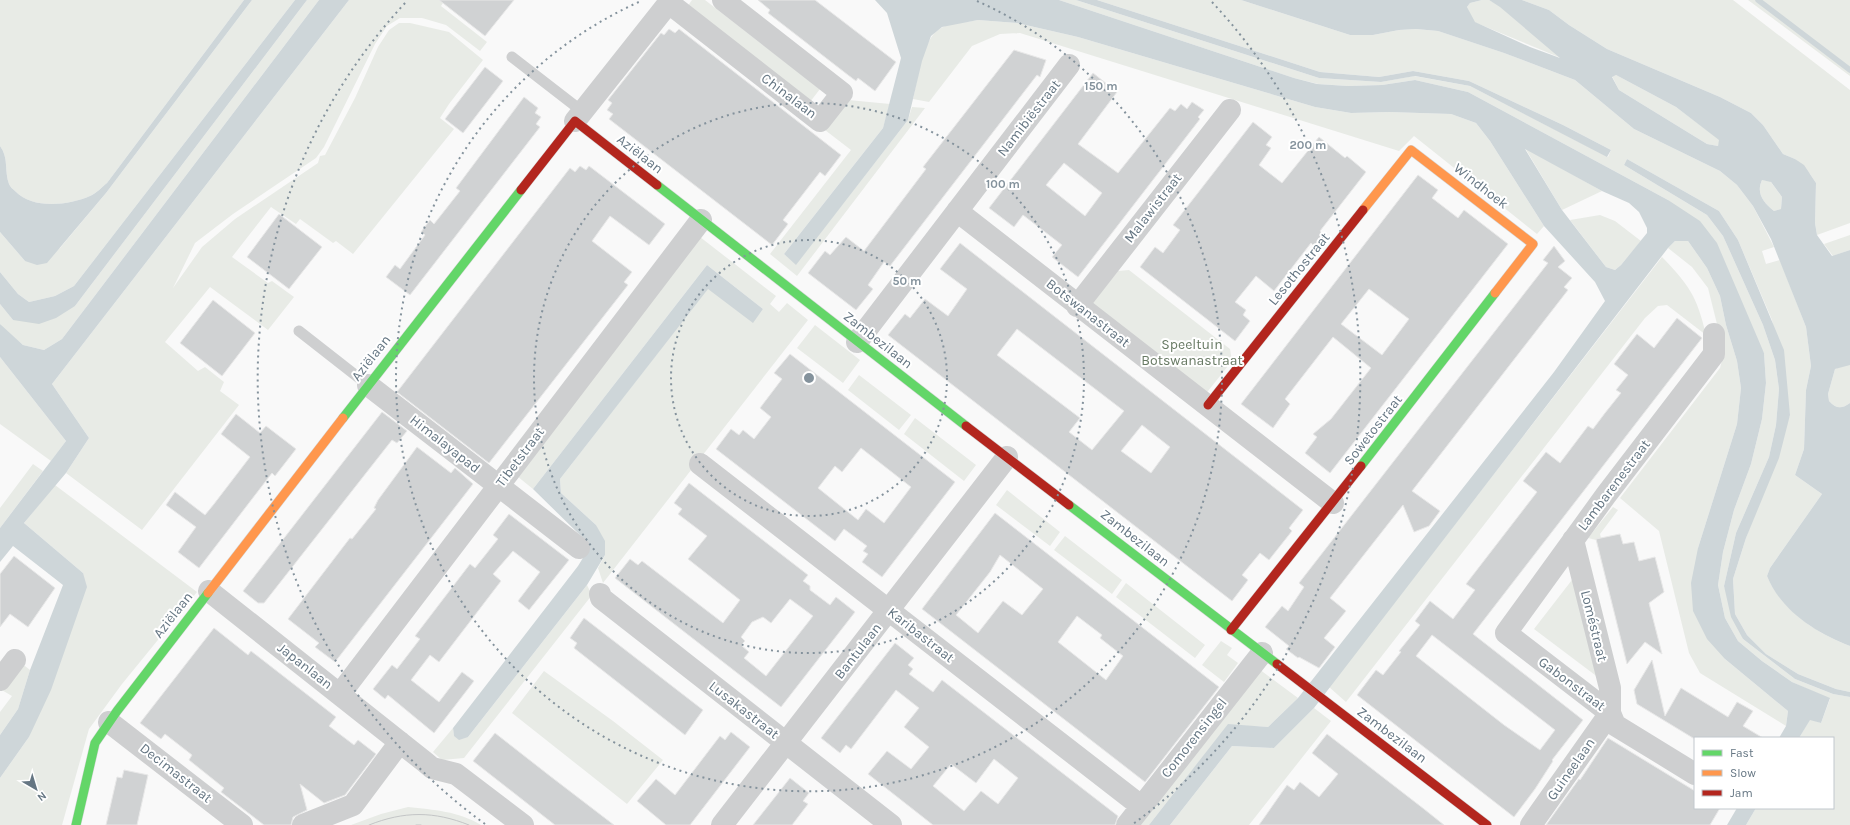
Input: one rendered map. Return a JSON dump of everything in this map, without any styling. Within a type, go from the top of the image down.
[{"type":"street","name":"Chinalaan","points":[[579,116],[670,2],[820,121],[842,93],[723,0]]},
{"type":"street","name":"Namibiëstraat","points":[[857,342],[1069,65]]},
{"type":"street","name":"Malawistraat","points":[[1077,306],[1230,110]]},
{"type":"street","name":"Aziëlaan","points":[[76,825],[95,743],[109,722],[368,385],[579,116],[701,220],[767,271]]},
{"type":"street","name":"Windhoek","points":[[1411,150],[1534,244]]},
{"type":"street","name":"Lesothostraat","points":[[1208,405],[1411,150]]},
{"type":"street","name":"Botswanastraat","points":[[957,211],[1077,306],[1208,405],[1333,503]]},
{"type":"street","name":"Tibetstraat","points":[[340,694],[701,220]]},
{"type":"street","name":"Sowetostraat","points":[[1231,630],[1333,503],[1534,244]]},
{"type":"street","name":"Zambezilaan","points":[[767,271],[1231,630],[1328,702],[1487,825]]},
{"type":"street","name":"Lambarenestraat","points":[[1506,633],[1573,540],[1714,354],[1714,334]]},
{"type":"street","name":"Himalayapad","points":[[368,385],[579,548]]},
{"type":"street","name":"Bantulaan","points":[[722,825],[1007,457]]},
{"type":"street","name":"Karibastraat","points":[[700,464],[1141,806]]},
{"type":"street","name":"Loméstraat","points":[[1573,540],[1610,688],[1610,713]]},
{"type":"street","name":"Japanlaan","points":[[209,591],[432,768],[456,774],[523,825]]},
{"type":"street","name":"Lusakastraat","points":[[600,594],[601,598],[891,825]]},
{"type":"street","name":"Gabonstraat","points":[[1506,633],[1610,713],[1615,725],[1694,773]]},
{"type":"street","name":"Comorensingel","points":[[1127,825],[1262,652]]},
{"type":"street","points":[[0,680],[15,660]]},
{"type":"street","name":"Guineelaan","points":[[1531,825],[1610,713]]},
{"type":"street","name":"Decimastraat","points":[[109,722],[242,825]]},
{"type":"street","points":[[303,825],[353,805],[400,742]]},
{"type":"lane","points":[[512,57],[579,116]]},
{"type":"lane","points":[[299,331],[368,385]]},
{"type":"green space","points":[[0,0],[244,0],[107,183],[90,196],[72,202],[51,204],[31,201],[15,191],[9,184],[4,155],[0,146]]},
{"type":"green space","points":[[252,0],[295,0],[74,286],[55,296],[29,302],[18,294],[0,272],[0,232],[25,261],[60,248],[106,193]]},
{"type":"green space","points":[[307,0],[319,0],[62,339],[44,350],[23,345],[2,327],[0,324],[0,304],[13,320],[75,306]]},
{"type":"green space","points":[[349,0],[445,0],[441,6],[487,42],[480,51],[446,25],[422,18],[400,18],[387,26],[375,44],[324,147],[316,158],[233,214],[195,243],[173,288],[202,247],[235,219],[318,163],[320,156],[325,155],[355,98],[378,47],[389,30],[399,23],[410,23],[449,32],[483,60],[440,118],[454,129],[353,254],[336,241],[333,243],[300,219],[296,224],[271,207],[232,257],[268,283],[272,281],[294,297],[268,330],[210,287],[165,342],[198,371],[205,367],[224,382],[220,391],[239,405],[142,530],[66,473],[89,438],[52,384]]},
{"type":"green space","points":[[692,0],[705,0],[820,89],[810,102],[687,7]]},
{"type":"green space","points":[[1059,0],[1076,0],[1319,78],[1381,82],[1414,76],[1470,86],[1608,157],[1611,150],[1563,125],[1469,81],[1413,71],[1379,77],[1320,72],[1097,0],[1241,0],[1350,35],[1373,35],[1399,30],[1416,29],[1438,31],[1504,53],[1575,80],[1634,129],[1720,171],[1737,185],[1753,206],[1774,247],[1762,251],[1766,264],[1780,260],[1806,327],[1811,366],[1806,390],[1804,449],[1795,475],[1822,494],[1770,568],[1767,576],[1773,589],[1801,619],[1837,641],[1850,646],[1850,692],[1836,689],[1798,674],[1766,654],[1747,635],[1735,614],[1733,579],[1790,415],[1772,320],[1738,240],[1719,211],[1627,159],[1624,165],[1707,215],[1723,236],[1763,325],[1775,360],[1779,389],[1776,425],[1769,457],[1736,533],[1724,586],[1743,639],[1795,679],[1833,694],[1850,697],[1850,825],[1746,825],[1755,809],[1834,809],[1834,737],[1800,737],[1810,719],[1821,723],[1830,699],[1792,682],[1762,661],[1738,641],[1725,618],[1718,585],[1723,552],[1734,510],[1751,464],[1762,419],[1766,383],[1764,353],[1668,200],[1468,92],[1415,80],[1382,85],[1348,86],[1318,84],[1294,78]]},
{"type":"green space","points":[[1489,0],[1500,6],[1561,58],[1474,22],[1467,7],[1470,3]]},
{"type":"green space","points":[[1522,0],[1733,0],[1850,90],[1850,223],[1817,235],[1815,223],[1816,183],[1810,174],[1795,159],[1783,154],[1763,125],[1751,113],[1720,97],[1607,49],[1569,25],[1549,10]]},
{"type":"green space","points":[[1748,0],[1850,0],[1850,76]]},
{"type":"green space","points":[[978,20],[1017,23],[1078,37],[1315,107],[1351,113],[1389,112],[1451,114],[1476,123],[1490,141],[1544,226],[1537,234],[1414,136],[1399,151],[1020,33],[1000,34],[972,46],[929,102],[913,99],[919,70],[929,40],[941,28],[949,25]]},
{"type":"green space","points":[[1616,75],[1676,107],[1720,140],[1718,146],[1707,144],[1619,90],[1612,76]]},
{"type":"green space","points":[[848,100],[890,104],[883,128],[784,254],[796,264],[908,120],[912,107],[925,108],[797,276],[770,254],[851,150],[825,130]]},
{"type":"green space","points":[[1525,148],[1602,191],[1562,210]]},
{"type":"green space","points":[[1762,180],[1770,181],[1782,197],[1781,209],[1774,211],[1764,201],[1760,193],[1760,185]]},
{"type":"green space","points":[[1600,215],[1615,221],[1641,241],[1615,270],[1606,267],[1570,220]]},
{"type":"green space","points":[[1850,235],[1850,250],[1833,256],[1824,244]]},
{"type":"green space","points":[[700,237],[776,296],[770,304],[779,312],[787,303],[808,320],[603,583],[598,568],[605,555],[596,525],[561,493],[560,479],[708,288],[753,322],[763,309],[707,265],[533,489],[517,476]]},
{"type":"green space","points":[[1675,241],[1688,241],[1707,268],[1720,296],[1726,325],[1737,361],[1741,388],[1737,424],[1698,548],[1725,659],[1788,711],[1786,726],[1700,673],[1689,653],[1659,531],[1620,498],[1720,368],[1723,356],[1722,344],[1708,288],[1692,267],[1668,248]]},
{"type":"green space","points":[[1662,257],[1691,292],[1699,310],[1706,335],[1667,305],[1658,306],[1645,318],[1346,702],[1329,687]]},
{"type":"green space","name":"Speeltuin Botswanastraat","points":[[1129,270],[1230,349],[1232,361],[1204,396],[1090,306],[1118,271]]},
{"type":"green space","points":[[815,325],[860,360],[843,383],[797,348]]},
{"type":"green space","points":[[0,357],[66,441],[51,461],[0,424]]},
{"type":"green space","points":[[1847,364],[1850,365],[1850,403],[1842,407],[1837,407],[1829,401],[1828,394],[1835,369]]},
{"type":"green space","points":[[859,375],[911,415],[899,430],[848,390]]},
{"type":"green space","points":[[915,418],[976,465],[964,481],[904,434]]},
{"type":"green space","points":[[33,464],[43,471],[0,528],[0,508]]},
{"type":"green space","points":[[55,485],[197,592],[122,684],[89,729],[62,825],[0,825],[0,778],[29,737],[83,573],[24,523]]},
{"type":"green space","points":[[1007,490],[1060,532],[1050,546],[996,505]]},
{"type":"green space","points":[[1613,507],[1618,510],[1600,534],[1601,538],[1596,540],[1588,538]]},
{"type":"green space","points":[[1065,536],[1122,580],[1112,594],[1054,550]]},
{"type":"green space","points":[[1575,576],[1599,678],[1534,629]]},
{"type":"green space","points":[[1126,583],[1205,645],[1195,658],[1116,597]]},
{"type":"green space","points":[[587,585],[592,595],[464,758],[442,760],[433,752],[453,728],[454,736],[468,737]]},
{"type":"green space","points":[[1221,641],[1232,648],[1227,655],[1238,663],[1224,682],[1202,665]]},
{"type":"green space","points":[[20,662],[30,670],[18,709],[0,735],[0,712],[12,696],[0,689]]},
{"type":"green space","points":[[1255,666],[1298,698],[1268,727],[1228,725],[1149,825],[1133,825]]},
{"type":"green space","points":[[544,671],[613,721],[663,760],[627,804],[512,713]]},
{"type":"green space","points":[[1314,708],[1331,721],[1249,825],[1170,825],[1232,746],[1274,748]]},
{"type":"green space","points":[[408,807],[455,814],[481,825],[351,825],[381,814]]},
{"type":"shaded area","points":[[244,0],[252,0],[106,193],[47,263],[37,265],[25,261],[0,232],[0,146],[4,155],[9,185],[23,197],[31,201],[51,204],[72,202],[93,195],[107,183]]},
{"type":"shaded area","points":[[295,0],[307,0],[75,306],[56,318],[39,324],[13,320],[0,304],[0,272],[18,294],[29,302],[55,296],[74,286]]},
{"type":"shaded area","points":[[319,0],[349,0],[52,384],[89,438],[66,473],[24,523],[83,573],[87,587],[51,690],[29,737],[0,778],[0,735],[18,709],[30,670],[63,585],[13,546],[0,562],[0,528],[66,441],[0,357],[0,324],[23,345],[44,350],[62,339]]},
{"type":"shaded area","points":[[875,0],[1059,0],[1294,78],[1317,84],[1348,86],[1382,85],[1415,80],[1468,92],[1668,200],[1700,221],[1717,243],[1764,353],[1766,383],[1762,419],[1751,464],[1734,510],[1723,552],[1718,585],[1725,618],[1738,641],[1762,661],[1792,682],[1830,698],[1821,723],[1810,720],[1800,737],[1780,737],[1786,726],[1788,711],[1725,659],[1707,639],[1693,611],[1691,583],[1698,548],[1737,424],[1741,388],[1737,361],[1726,325],[1720,296],[1707,268],[1688,241],[1675,241],[1668,248],[1314,708],[1274,748],[1232,746],[1170,825],[1149,825],[1228,724],[1268,727],[1298,698],[1554,372],[1605,301],[1595,282],[1544,226],[1490,141],[1476,123],[1451,114],[1389,112],[1351,113],[1315,107],[1078,37],[1017,23],[978,20],[942,27],[931,36],[922,61],[908,120],[796,265],[784,254],[883,128],[901,58],[887,13]],"holes":[[[1525,149],[1602,191],[1629,203],[1639,212],[1647,228],[1647,233],[1621,265],[1615,270],[1606,267],[1562,210]]]},
{"type":"shaded area","points":[[1076,0],[1097,0],[1320,72],[1379,77],[1413,71],[1469,81],[1563,125],[1611,150],[1607,157],[1470,86],[1415,76],[1381,82],[1319,78]]},
{"type":"shaded area","points":[[1241,0],[1482,0],[1470,3],[1467,7],[1475,22],[1530,47],[1560,58],[1500,7],[1489,0],[1522,0],[1549,10],[1569,25],[1607,49],[1720,97],[1751,113],[1763,125],[1783,154],[1804,165],[1816,183],[1815,223],[1817,235],[1832,256],[1850,250],[1850,365],[1835,369],[1828,394],[1829,401],[1834,406],[1842,407],[1850,403],[1850,646],[1837,641],[1812,627],[1790,610],[1773,589],[1767,576],[1770,568],[1822,494],[1795,475],[1804,449],[1806,390],[1811,366],[1806,327],[1771,239],[1753,206],[1737,185],[1720,171],[1634,129],[1575,80],[1504,53],[1438,31],[1416,29],[1399,30],[1373,35],[1350,35]],"holes":[[[1616,75],[1676,107],[1719,140],[1718,146],[1707,144],[1619,90],[1612,77]],[[1762,180],[1771,182],[1782,197],[1781,209],[1774,211],[1764,201],[1760,193],[1760,185]]]},
{"type":"shaded area","points":[[1627,159],[1719,211],[1738,240],[1784,350],[1790,415],[1779,458],[1746,538],[1733,579],[1735,614],[1747,635],[1766,654],[1798,674],[1836,689],[1850,692],[1850,697],[1833,694],[1795,679],[1743,639],[1731,617],[1724,586],[1736,533],[1769,457],[1776,425],[1779,389],[1775,360],[1763,325],[1723,236],[1707,215],[1624,165]]},
{"type":"shaded area","points":[[707,265],[763,309],[753,323],[708,289],[560,479],[561,493],[596,525],[605,541],[605,555],[587,585],[468,737],[459,740],[454,736],[453,728],[578,566],[589,548],[583,538],[533,489]]},
{"type":"shaded area","points":[[1736,809],[1755,809],[1746,825],[1727,825]]},
{"type":"building","points":[[439,0],[514,0],[485,36]]},
{"type":"building","points":[[758,0],[815,0],[896,62],[875,91],[858,78],[856,81],[768,13],[770,10]]},
{"type":"building","points":[[669,29],[675,33],[679,29],[841,155],[825,176],[820,172],[783,220],[788,224],[772,245],[609,119],[613,114],[607,110],[612,103],[608,100],[661,33],[664,35]]},
{"type":"building","points":[[1014,50],[1046,60],[1040,77],[1037,75],[890,266],[884,262],[868,285],[873,289],[856,310],[808,273],[825,251],[830,255],[846,237],[864,251],[926,169],[923,167]]},
{"type":"building","points":[[485,67],[503,81],[463,133],[445,119]]},
{"type":"building","points":[[1093,73],[1117,92],[1078,144],[1118,173],[1170,108],[1175,111],[1181,104],[1187,109],[1192,102],[1204,110],[1198,117],[1200,119],[1078,277],[1052,257],[1062,245],[1023,215],[1014,227],[989,208]],"holes":[[[1064,163],[1102,193],[1085,216],[1046,185]]]},
{"type":"building","points":[[524,97],[538,108],[535,113],[541,117],[536,124],[540,127],[410,295],[386,277],[395,265],[400,269],[425,235],[421,232],[430,220],[434,224],[460,191],[456,188]]},
{"type":"building","points":[[1253,122],[1272,137],[1266,145],[1271,148],[1259,165],[1282,183],[1319,137],[1345,158],[1347,156],[1366,172],[1320,231],[1324,235],[1315,247],[1311,243],[1274,291],[1256,276],[1235,302],[1246,310],[1243,315],[1250,321],[1235,341],[1140,267],[1155,247],[1163,253],[1180,230],[1173,225]]},
{"type":"building","points":[[580,166],[586,170],[589,166],[665,224],[649,245],[610,216],[592,241],[632,272],[624,282],[628,285],[489,463],[397,392],[570,168],[575,172]]},
{"type":"building","points":[[1418,175],[1438,190],[1432,198],[1458,218],[1464,210],[1508,244],[1330,473],[1305,453],[1317,437],[1313,434],[1331,419],[1371,368],[1333,337],[1285,399],[1290,404],[1273,428],[1241,404]],"holes":[[[1369,289],[1409,319],[1382,355],[1341,324]]]},
{"type":"building","points":[[279,214],[322,247],[289,289],[247,257]]},
{"type":"building","points":[[960,243],[1303,510],[1289,528],[1292,531],[1269,560],[1260,553],[1242,575],[1248,580],[1232,601],[888,335],[905,314],[910,318],[925,299],[948,316],[967,289],[940,269]],"holes":[[[1017,329],[1124,411],[1092,450],[1069,432],[1080,418],[997,355]],[[1142,425],[1170,447],[1151,473],[1121,451]]]},
{"type":"building","points":[[1554,246],[1565,261],[1558,267],[1572,278],[1564,287],[1568,290],[1412,491],[1440,511],[1429,526],[1414,532],[1403,505],[1330,598],[1346,611],[1324,638],[1335,647],[1319,668],[1299,657],[1298,658],[1286,649],[1289,646],[1265,627],[1282,606],[1288,611],[1304,587],[1299,583],[1548,263],[1543,260]]},
{"type":"building","points":[[213,300],[255,333],[222,376],[180,343]]},
{"type":"building","points":[[1677,318],[1702,338],[1473,634],[1583,720],[1552,760],[1553,761],[1535,789],[1514,817],[1357,695],[1376,670],[1383,675],[1401,652],[1399,651],[1420,625],[1415,621],[1430,601],[1453,619],[1475,590],[1466,584],[1537,492],[1523,481],[1546,452],[1560,463],[1588,426],[1593,429],[1621,393],[1616,390],[1628,375],[1614,364],[1637,334],[1654,348]],"holes":[[[1432,635],[1555,730],[1540,750],[1504,725],[1416,656]]]},
{"type":"building","points":[[790,354],[955,482],[882,577],[862,562],[868,554],[863,551],[867,546],[844,529],[835,541],[716,449],[731,429],[739,435],[743,430],[754,439],[771,417],[760,408],[782,379],[774,373]],"holes":[[[861,448],[911,487],[884,523],[866,509],[858,520],[818,488],[835,466],[842,472]]]},
{"type":"building","points":[[382,412],[407,431],[397,443],[392,440],[264,603],[258,603],[243,591]]},
{"type":"building","points":[[236,414],[260,433],[266,426],[296,449],[275,476],[272,473],[199,568],[178,552],[196,527],[166,505],[175,492],[205,515],[214,504],[250,457],[221,434]]},
{"type":"building","points":[[417,447],[451,473],[455,468],[473,484],[335,662],[315,647],[319,643],[288,619],[350,538],[352,539],[376,509],[374,508],[378,500]]},
{"type":"building","points":[[689,483],[808,575],[803,581],[810,586],[810,590],[830,605],[836,597],[855,612],[781,707],[615,578],[630,559],[638,565],[642,561],[723,623],[740,600],[688,559],[707,536],[678,514],[682,509],[674,503]],"holes":[[[790,599],[813,616],[766,676],[744,658],[749,652],[741,645],[745,641],[741,637],[752,622],[763,617],[771,623]]]},
{"type":"building","points":[[995,513],[1219,687],[1145,782],[922,609]],"holes":[[[1000,555],[1043,589],[1022,615],[1003,601],[978,633],[956,615],[990,572]],[[1077,616],[1102,635],[1100,638],[1123,656],[1106,680],[1058,642]]]},
{"type":"building","points":[[509,514],[569,560],[529,610],[518,601],[540,572],[513,551],[493,574],[501,581],[439,662],[430,655],[411,680],[439,702],[462,672],[474,681],[434,733],[388,695],[385,699],[373,689],[392,665],[397,669],[420,639],[415,636],[470,564],[475,568],[498,539],[493,535]]},
{"type":"building","points":[[1620,534],[1623,544],[1634,542],[1639,561],[1655,557],[1664,592],[1649,603],[1662,654],[1645,642],[1627,664],[1596,539]]},
{"type":"building","points":[[14,556],[55,588],[28,627],[10,614],[0,627],[0,574]]},
{"type":"building","points":[[584,618],[703,710],[685,735],[574,648],[577,643],[570,638]]},
{"type":"building","points":[[214,628],[248,655],[251,651],[336,717],[329,726],[354,745],[358,740],[376,754],[345,795],[324,803],[300,784],[307,810],[293,817],[291,825],[264,825],[221,792],[224,788],[189,760],[192,755],[165,734],[161,739],[140,723]]},
{"type":"building","points":[[895,643],[914,658],[908,665],[913,669],[909,674],[933,692],[942,680],[1118,816],[1115,825],[933,825],[868,774],[887,751],[911,769],[929,747],[904,727],[919,708],[896,690],[851,749],[846,745],[840,753],[821,738]],"holes":[[[994,759],[1018,778],[998,804],[981,791],[964,811],[933,786],[951,764],[976,783]]]},
{"type":"building","points":[[1652,660],[1665,716],[1681,688],[1728,717],[1737,702],[1753,711],[1743,726],[1761,737],[1693,738],[1637,704],[1634,690]]},
{"type":"building","points":[[731,732],[750,747],[690,825],[666,825],[637,801],[656,779],[675,795],[720,736],[725,740]]},
{"type":"building","points":[[495,733],[614,825],[555,825],[473,761]]},
{"type":"building","points":[[1327,734],[1444,825],[1259,825],[1287,785],[1294,790],[1300,782],[1319,797],[1338,774],[1312,753]]},
{"type":"building","points":[[1608,738],[1694,790],[1694,809],[1719,809],[1710,825],[1546,825],[1579,779],[1580,780]]},
{"type":"building","points":[[124,770],[148,775],[137,825],[106,825],[117,777],[122,778]]},
{"type":"building","points":[[790,778],[809,793],[803,801],[808,804],[792,825],[753,825]]},
{"type":"waterway","points":[[1758,0],[1850,70]]},
{"type":"tram line","points":[[369,825],[394,817],[419,814],[444,817],[469,825]]},
{"type":"tram line","points":[[416,825],[421,825]]},
{"type":"traffic: fast","points":[[657,185],[966,426]]},
{"type":"traffic: fast","points":[[343,418],[521,190]]},
{"type":"traffic: fast","points":[[1361,466],[1495,293]]},
{"type":"traffic: fast","points":[[1069,505],[1277,664]]},
{"type":"traffic: fast","points":[[76,825],[95,743],[117,711],[208,593]]},
{"type":"traffic: slow","points":[[1363,210],[1411,150],[1533,244],[1495,293]]},
{"type":"traffic: slow","points":[[208,593],[343,418]]},
{"type":"traffic: jam","points":[[521,190],[575,121],[657,185]]},
{"type":"traffic: jam","points":[[1208,405],[1363,210]]},
{"type":"traffic: jam","points":[[966,426],[1069,505]]},
{"type":"traffic: jam","points":[[1231,630],[1361,466]]},
{"type":"traffic: jam","points":[[1277,664],[1487,825]]}]
